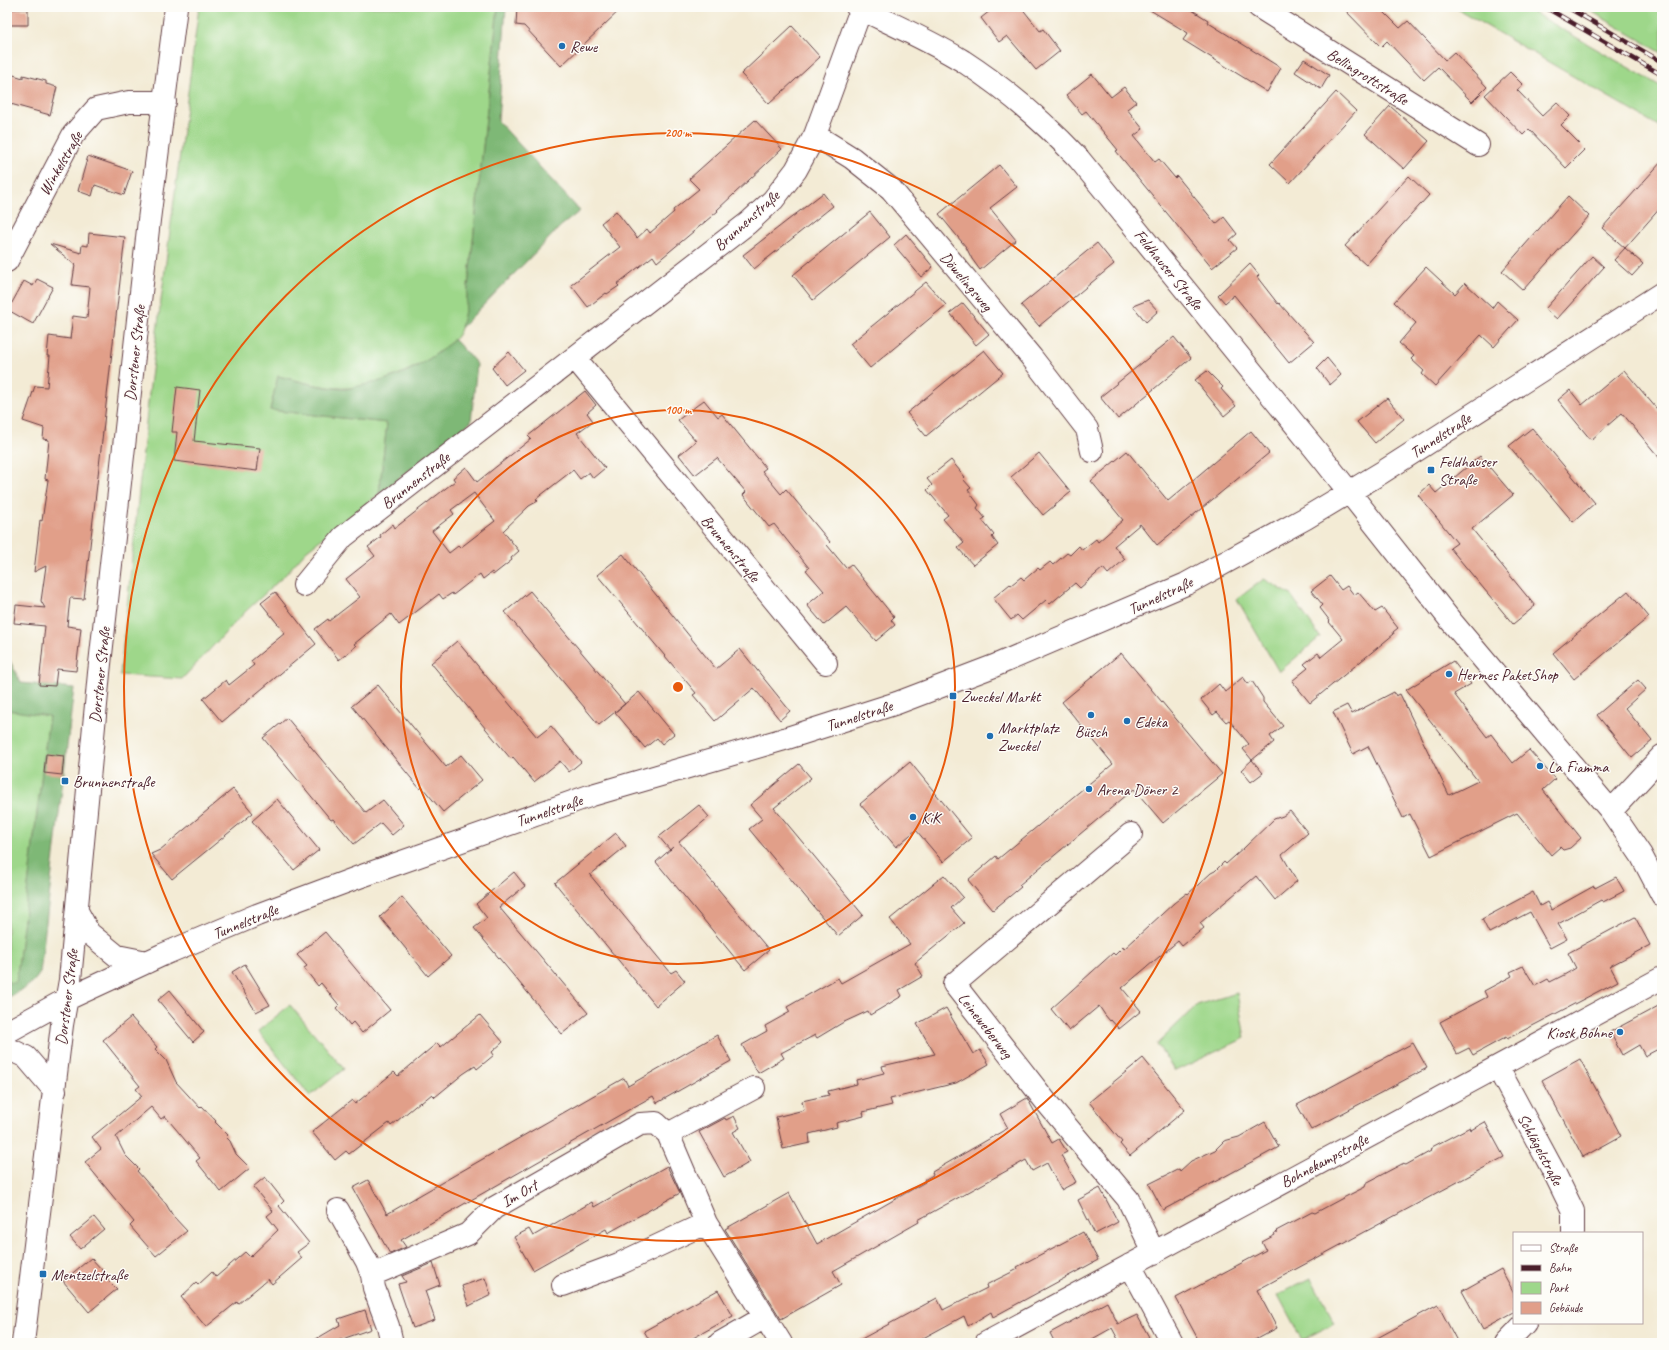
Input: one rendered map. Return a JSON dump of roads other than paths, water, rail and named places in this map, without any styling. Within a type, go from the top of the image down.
[{"type":"street","name":"Dorstener Straße","points":[[23,1343],[62,1025],[67,999],[77,911],[99,674],[148,220],[176,7]]},
{"type":"street","name":"Bellingrottstraße","points":[[1259,7],[1478,145]]},
{"type":"street","name":"Brunnenstraße","points":[[304,584],[343,537],[470,437],[748,223],[773,200],[796,170],[814,135],[859,8]]},
{"type":"street","name":"Feldhauser Straße","points":[[859,8],[934,45],[962,61],[1014,98],[1079,159],[1146,239],[1451,621],[1611,811],[1641,855],[1662,895]]},
{"type":"street","name":"Winkelstraße","points":[[7,261],[74,135],[96,109],[129,102],[164,102]]},
{"type":"street","name":"Döwelingsweg","points":[[814,135],[852,158],[891,189],[1032,358],[1088,429],[1092,451]]},
{"type":"street","name":"Tunnelstraße","points":[[7,1032],[67,999],[147,962],[257,915],[358,877],[620,786],[780,740],[897,703],[994,666],[1186,584],[1306,518],[1349,492],[1662,293]]},
{"type":"street","name":"Brunnenstraße","points":[[574,358],[826,663]]},
{"type":"street","points":[[1611,811],[1662,756]]},
{"type":"street","name":"Leineweberweg","points":[[1131,834],[954,984],[1047,1103],[1128,1199],[1154,1253]]},
{"type":"street","points":[[77,911],[89,933],[117,956],[147,962]]},
{"type":"street","name":"Bohnekampstraße","points":[[986,1343],[1498,1068],[1662,978]]},
{"type":"street","points":[[7,1048],[26,1057],[55,1091]]},
{"type":"street","name":"Schlägelstraße","points":[[1498,1068],[1554,1172],[1573,1211],[1573,1232]]},
{"type":"street","points":[[754,1088],[668,1134],[706,1223],[780,1343]]},
{"type":"street","name":"Im Ort","points":[[372,1275],[468,1234],[494,1208],[640,1124],[656,1123],[668,1134]]},
{"type":"street","points":[[338,1210],[367,1262],[392,1343]]},
{"type":"street","points":[[563,1285],[619,1264],[706,1223]]},
{"type":"street","points":[[1130,1265],[1172,1343]]},
{"type":"street","points":[[720,1343],[765,1318]]},
{"type":"street","points":[[1506,1343],[1524,1324]]},
{"type":"railway","points":[[1545,7],[1662,75]]},
{"type":"railway","points":[[1567,7],[1662,62]]},
{"type":"place","name":"Rewe","points":[[562,46]]},
{"type":"place","name":"Feldhauser Straße","points":[[1431,470]]},
{"type":"place","name":"Hermes PaketShop","points":[[1449,674]]},
{"type":"place","name":"Zweckel Markt","points":[[953,696]]},
{"type":"place","name":"Büsch","points":[[1091,715]]},
{"type":"place","name":"Edeka","points":[[1127,721]]},
{"type":"place","name":"Marktplatz Zweckel","points":[[990,736]]},
{"type":"place","name":"La Fiamma","points":[[1540,766]]},
{"type":"place","name":"Brunnenstraße","points":[[65,781]]},
{"type":"place","name":"Arena Döner 2","points":[[1089,789]]},
{"type":"place","name":"KiK","points":[[913,817]]},
{"type":"place","name":"Kiosk Bohne","points":[[1620,1032]]},
{"type":"place","name":"Mentzelstraße","points":[[43,1274]]}]
